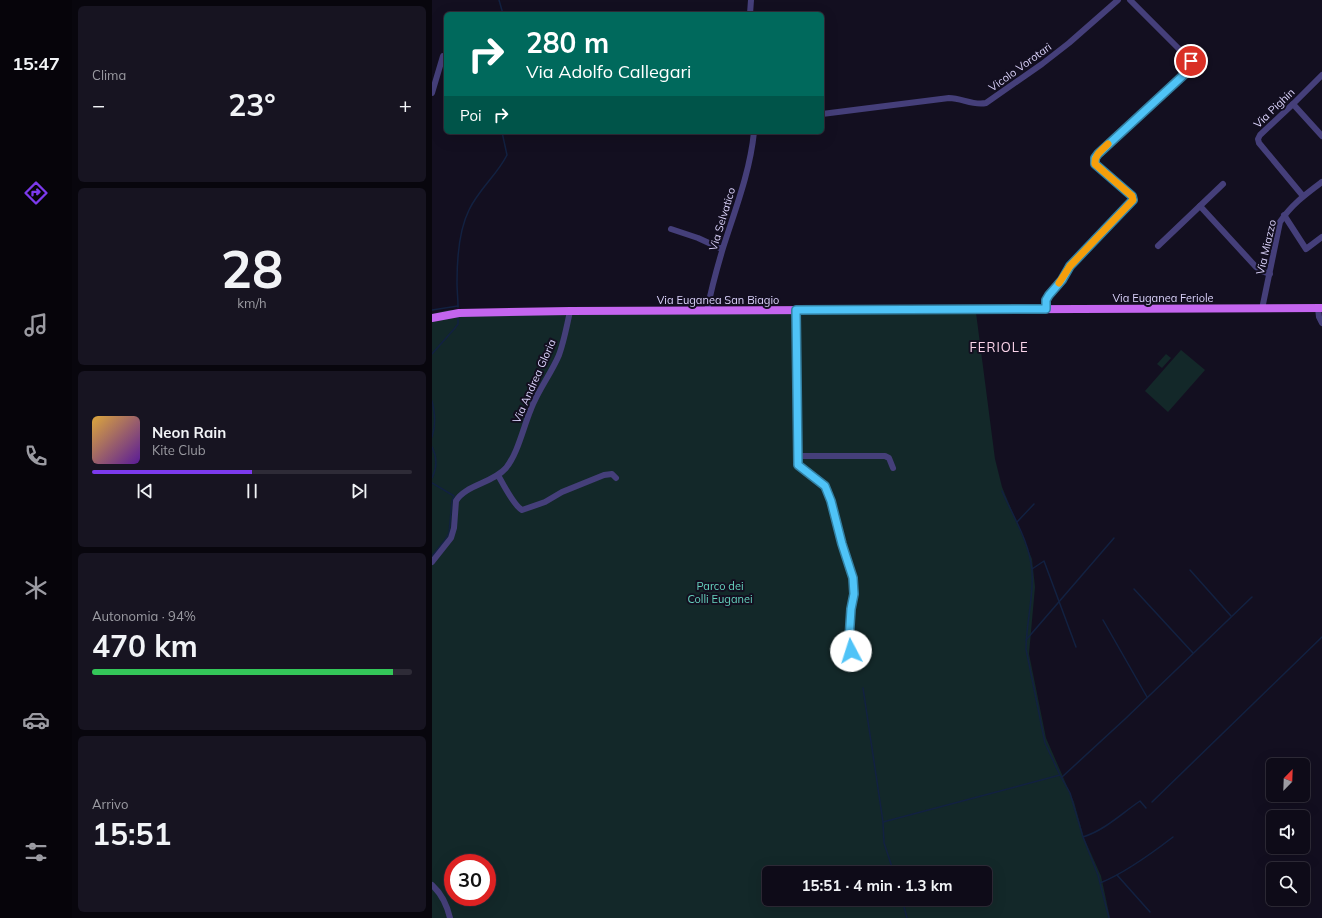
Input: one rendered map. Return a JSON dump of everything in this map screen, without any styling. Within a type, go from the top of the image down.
[{"type":"main road","name":"Via Euganea Feriole","points":[[1004,309],[1320,308]]},
{"type":"main road","name":"Via Euganea San Biagio","points":[[432,318],[459,313],[570,311],[1004,309]]},
{"type":"street","points":[[750,12],[751,0]]},
{"type":"street","name":"Vicolo Vorotari","points":[[824,114],[949,98],[956,98],[970,103],[986,103],[1064,47],[1118,0]]},
{"type":"street","points":[[1046,309],[1046,300],[1062,280],[1070,266],[1133,200],[1132,196],[1095,164],[1095,158],[1188,71],[1192,65],[1191,61],[1130,0]]},
{"type":"street","points":[[432,93],[443,56]]},
{"type":"street","name":"Via Pighin","points":[[1303,196],[1259,143],[1258,139],[1260,135],[1322,74]]},
{"type":"street","points":[[1293,104],[1322,136]]},
{"type":"street","name":"Via Selvatico","points":[[706,311],[722,249],[746,174],[754,134]]},
{"type":"street","name":"Via Miazzo","points":[[1262,309],[1280,222],[1284,215],[1303,196],[1322,182]]},
{"type":"street","points":[[1158,246],[1223,184]]},
{"type":"street","points":[[1200,206],[1262,272],[1270,274]]},
{"type":"street","points":[[1284,215],[1306,248],[1322,237]]},
{"type":"street","points":[[672,229],[722,249]]},
{"type":"street","points":[[1320,308],[1319,317],[1322,323]]},
{"type":"street","points":[[796,310],[798,465],[825,486],[831,501],[842,544],[853,578],[854,594],[851,609],[849,640],[851,651]]},
{"type":"street","name":"Via Andrea Gloria","points":[[498,475],[511,461],[531,408],[559,355],[570,311]]},
{"type":"street","points":[[798,456],[885,456],[889,458],[893,468]]},
{"type":"street","points":[[432,562],[451,538],[454,528],[456,501],[458,498],[465,492],[498,475],[515,504],[522,510],[545,502],[562,492],[604,474],[612,474],[616,478]]},
{"type":"street","points":[[432,885],[438,890],[443,898],[450,918]]},
{"type":"green space","name":"Parco dei Colli Euganei","points":[[975,305],[995,459],[1002,487],[1032,559],[1035,587],[1029,654],[1046,738],[1074,802],[1084,838],[1101,876],[1110,918],[432,918],[432,314],[448,310]]},
{"type":"green space","points":[[1181,350],[1205,370],[1168,412],[1145,391]]},
{"type":"green space","points":[[1166,354],[1171,358],[1162,368],[1157,364]]},
{"type":"waterway","points":[[499,0],[502,12]]},
{"type":"waterway","points":[[458,307],[457,265],[463,227],[473,202],[507,155],[502,134]]},
{"type":"waterway","points":[[432,310],[458,306]]},
{"type":"waterway","points":[[432,354],[458,324],[458,318]]},
{"type":"waterway","points":[[432,401],[435,419],[432,437]]},
{"type":"waterway","points":[[432,447],[436,462],[432,478]]},
{"type":"waterway","points":[[432,483],[454,496],[452,501],[449,533],[432,556]]},
{"type":"waterway","points":[[1002,491],[1025,540],[1031,561],[1032,590],[1026,649],[1045,743],[1070,793],[1083,837],[1098,875],[1109,918]]},
{"type":"waterway","points":[[1017,522],[1034,504]]},
{"type":"waterway","points":[[1026,640],[1114,538]]},
{"type":"waterway","points":[[1032,569],[1044,561],[1076,647]]},
{"type":"waterway","points":[[1190,570],[1231,616]]},
{"type":"waterway","points":[[1134,589],[1193,653]]},
{"type":"waterway","points":[[1062,777],[1125,719],[1252,597]]},
{"type":"waterway","points":[[1103,620],[1147,697]]},
{"type":"waterway","points":[[1152,802],[1322,637]]},
{"type":"waterway","points":[[863,688],[883,822],[884,843],[892,866]]},
{"type":"waterway","points":[[883,822],[1060,775]]},
{"type":"waterway","points":[[1083,837],[1106,826],[1140,801],[1146,808]]},
{"type":"waterway","points":[[1100,883],[1128,869],[1173,837]]},
{"type":"waterway","points":[[1117,875],[1150,912]]},
{"type":"waterway","points":[[904,906],[907,918]]},
{"type":"slow traffic","points":[[1059,283],[1062,280],[1066,270],[1082,252],[1133,200],[1132,196],[1095,164],[1095,158],[1108,144]]},
{"type":"district","name":"FERIOLE","points":[[999,347]]},
{"type":"route","points":[[851,651],[849,640],[854,588],[849,563],[842,544],[829,494],[825,486],[798,465],[796,310],[1046,309],[1046,300],[1051,291],[1062,280],[1066,270],[1133,200],[1132,196],[1095,164],[1095,158],[1188,71],[1192,65],[1191,61]]}]
